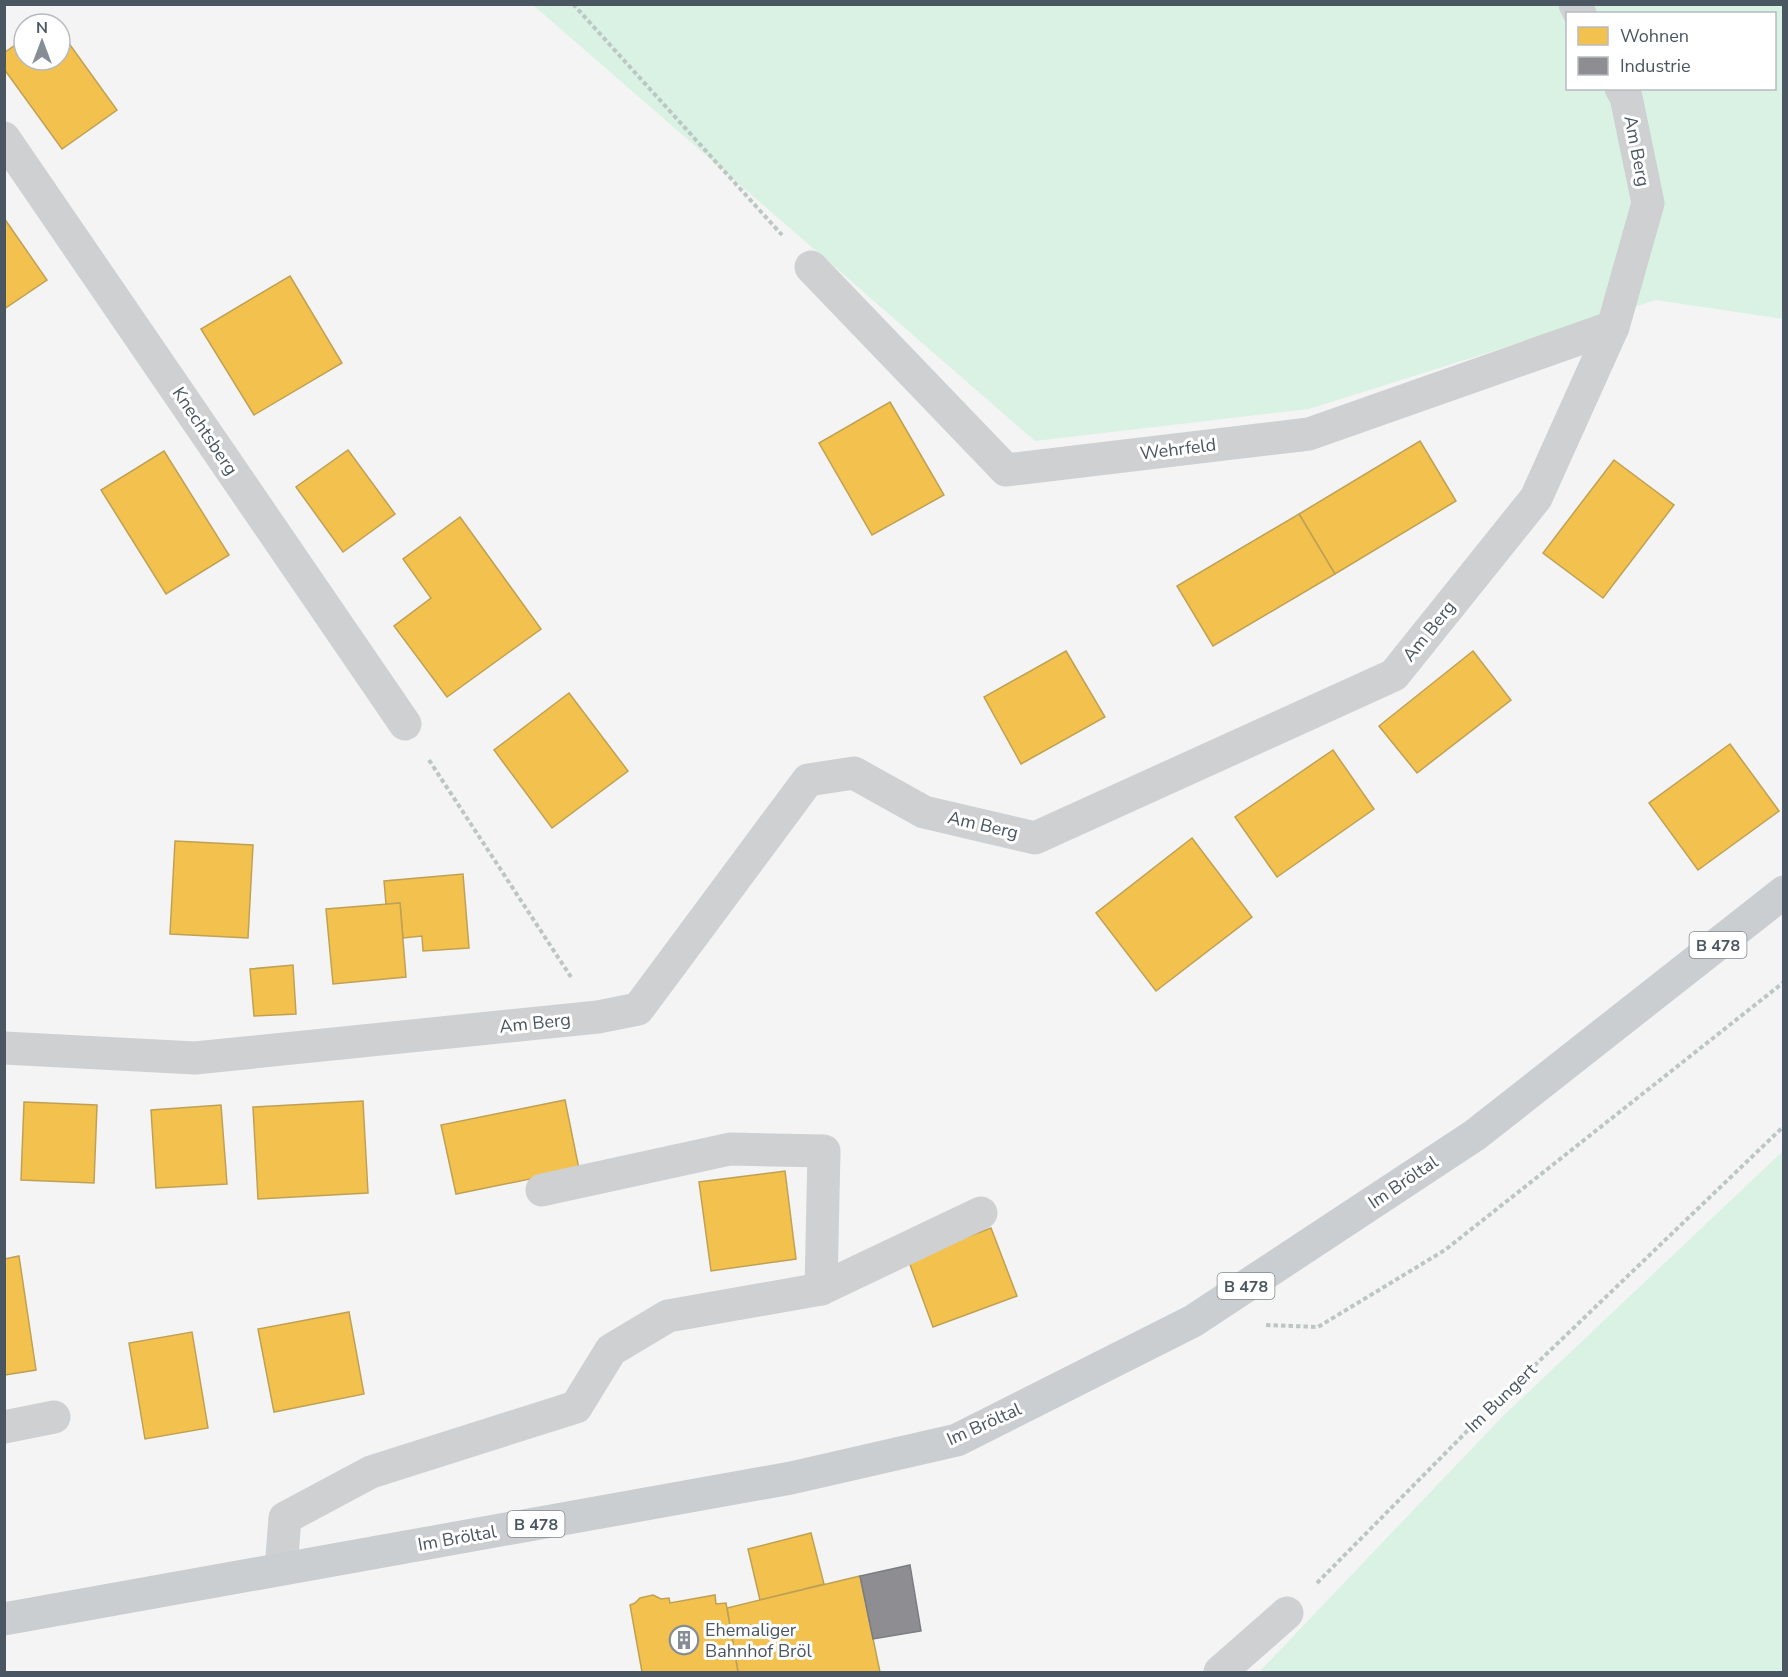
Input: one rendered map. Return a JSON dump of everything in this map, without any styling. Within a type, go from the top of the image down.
[{"type":"main road","name":"Im Bröltal","points":[[4,1619],[791,1478],[957,1440],[1193,1322],[1475,1135],[1784,892]]},
{"type":"street","name":"Am Berg","points":[[4,1047],[195,1058],[598,1017],[638,1009],[808,780],[854,773],[924,812],[1035,837],[1394,675],[1536,498],[1613,327],[1648,203],[1623,90]]},
{"type":"street","name":"Knechtsberg","points":[[4,138],[405,724]]},
{"type":"street","name":"Wehrfeld","points":[[811,267],[1006,470],[1309,434],[1613,327]]},
{"type":"street","points":[[542,1190],[730,1149],[824,1151],[820,1289]]},
{"type":"street","points":[[281,1569],[285,1518],[370,1472],[576,1407],[611,1350],[668,1316],[820,1289],[981,1213]]},
{"type":"street","points":[[4,1427],[54,1417]]},
{"type":"street","points":[[1220,1672],[1287,1613]]},
{"type":"path","points":[[573,4],[811,267]]},
{"type":"path","points":[[405,724],[598,1017]]},
{"type":"path","points":[[1262,1325],[1318,1327],[1445,1250],[1784,982]]},
{"type":"path","name":"Im Bungert","points":[[1287,1613],[1486,1412],[1784,1126]]},
{"type":"green space","points":[[533,5],[1783,5],[1783,319],[1656,300],[1309,409],[1035,441]]},
{"type":"green space","points":[[1783,1151],[1783,1672],[1259,1672],[1502,1417]]},
{"type":"building: Wohnen","points":[[12,47],[12,72],[72,72],[72,48],[117,110],[62,149],[4,69],[4,53]]},
{"type":"building: Wohnen","points":[[4,218],[47,280],[4,309]]},
{"type":"building: Wohnen","points":[[290,276],[342,363],[254,415],[201,329]]},
{"type":"building: Wohnen","points":[[890,402],[944,495],[872,535],[819,443]]},
{"type":"building: Wohnen","points":[[1420,441],[1456,501],[1335,574],[1299,514]]},
{"type":"building: Wohnen","points":[[348,450],[395,514],[343,552],[296,487]]},
{"type":"building: Wohnen","points":[[164,451],[229,555],[166,594],[101,490]]},
{"type":"building: Wohnen","points":[[1614,460],[1674,505],[1603,598],[1543,553]]},
{"type":"building: Wohnen","points":[[1299,514],[1335,574],[1213,646],[1177,586]]},
{"type":"building: Wohnen","points":[[460,517],[541,629],[447,697],[394,626],[431,598],[403,559]]},
{"type":"building: Wohnen","points":[[1066,651],[1105,717],[1021,764],[984,697]]},
{"type":"building: Wohnen","points":[[1473,651],[1511,700],[1417,773],[1379,726]]},
{"type":"building: Wohnen","points":[[569,693],[628,771],[552,828],[494,750]]},
{"type":"building: Wohnen","points":[[1730,744],[1779,811],[1698,870],[1649,803]]},
{"type":"building: Wohnen","points":[[1333,750],[1374,809],[1277,877],[1235,817]]},
{"type":"building: Wohnen","points":[[1192,838],[1252,917],[1156,991],[1096,913]]},
{"type":"building: Wohnen","points":[[175,841],[253,845],[248,938],[170,934]]},
{"type":"building: Wohnen","points":[[463,874],[469,948],[423,951],[422,936],[403,938],[400,903],[386,904],[384,881]]},
{"type":"building: Wohnen","points":[[400,903],[406,977],[333,984],[326,909]]},
{"type":"building: Wohnen","points":[[293,965],[296,1014],[254,1016],[250,969]]},
{"type":"building: Wohnen","points":[[565,1100],[579,1169],[456,1194],[441,1125]]},
{"type":"building: Wohnen","points":[[363,1101],[368,1193],[258,1199],[253,1107]]},
{"type":"building: Wohnen","points":[[24,1102],[97,1105],[94,1183],[21,1180]]},
{"type":"building: Wohnen","points":[[221,1105],[227,1184],[156,1188],[151,1110]]},
{"type":"building: Wohnen","points":[[785,1171],[796,1259],[711,1271],[699,1182]]},
{"type":"building: Wohnen","points":[[991,1228],[1017,1296],[933,1327],[908,1259]]},
{"type":"building: Wohnen","points":[[19,1256],[36,1370],[4,1375],[4,1259]]},
{"type":"building: Wohnen","points":[[349,1312],[364,1394],[274,1412],[258,1329]]},
{"type":"building: Wohnen","points":[[192,1332],[208,1428],[145,1439],[129,1343]]},
{"type":"building: Wohnen","points":[[811,1533],[824,1584],[760,1600],[748,1549]]},
{"type":"building: Wohnen","points":[[860,1576],[880,1672],[738,1672],[727,1608]]},
{"type":"building: Wohnen","name":"Ehemaliger Bahnhof Bröl","points":[[653,1595],[661,1599],[669,1598],[670,1603],[715,1595],[716,1604],[726,1603],[738,1672],[642,1672],[630,1605],[640,1598]]},
{"type":"building: Industrie","points":[[910,1565],[921,1631],[873,1639],[860,1576]]},
{"type":"place","name":"Ehemaliger Bahnhof Bröl","points":[[684,1640]]}]
